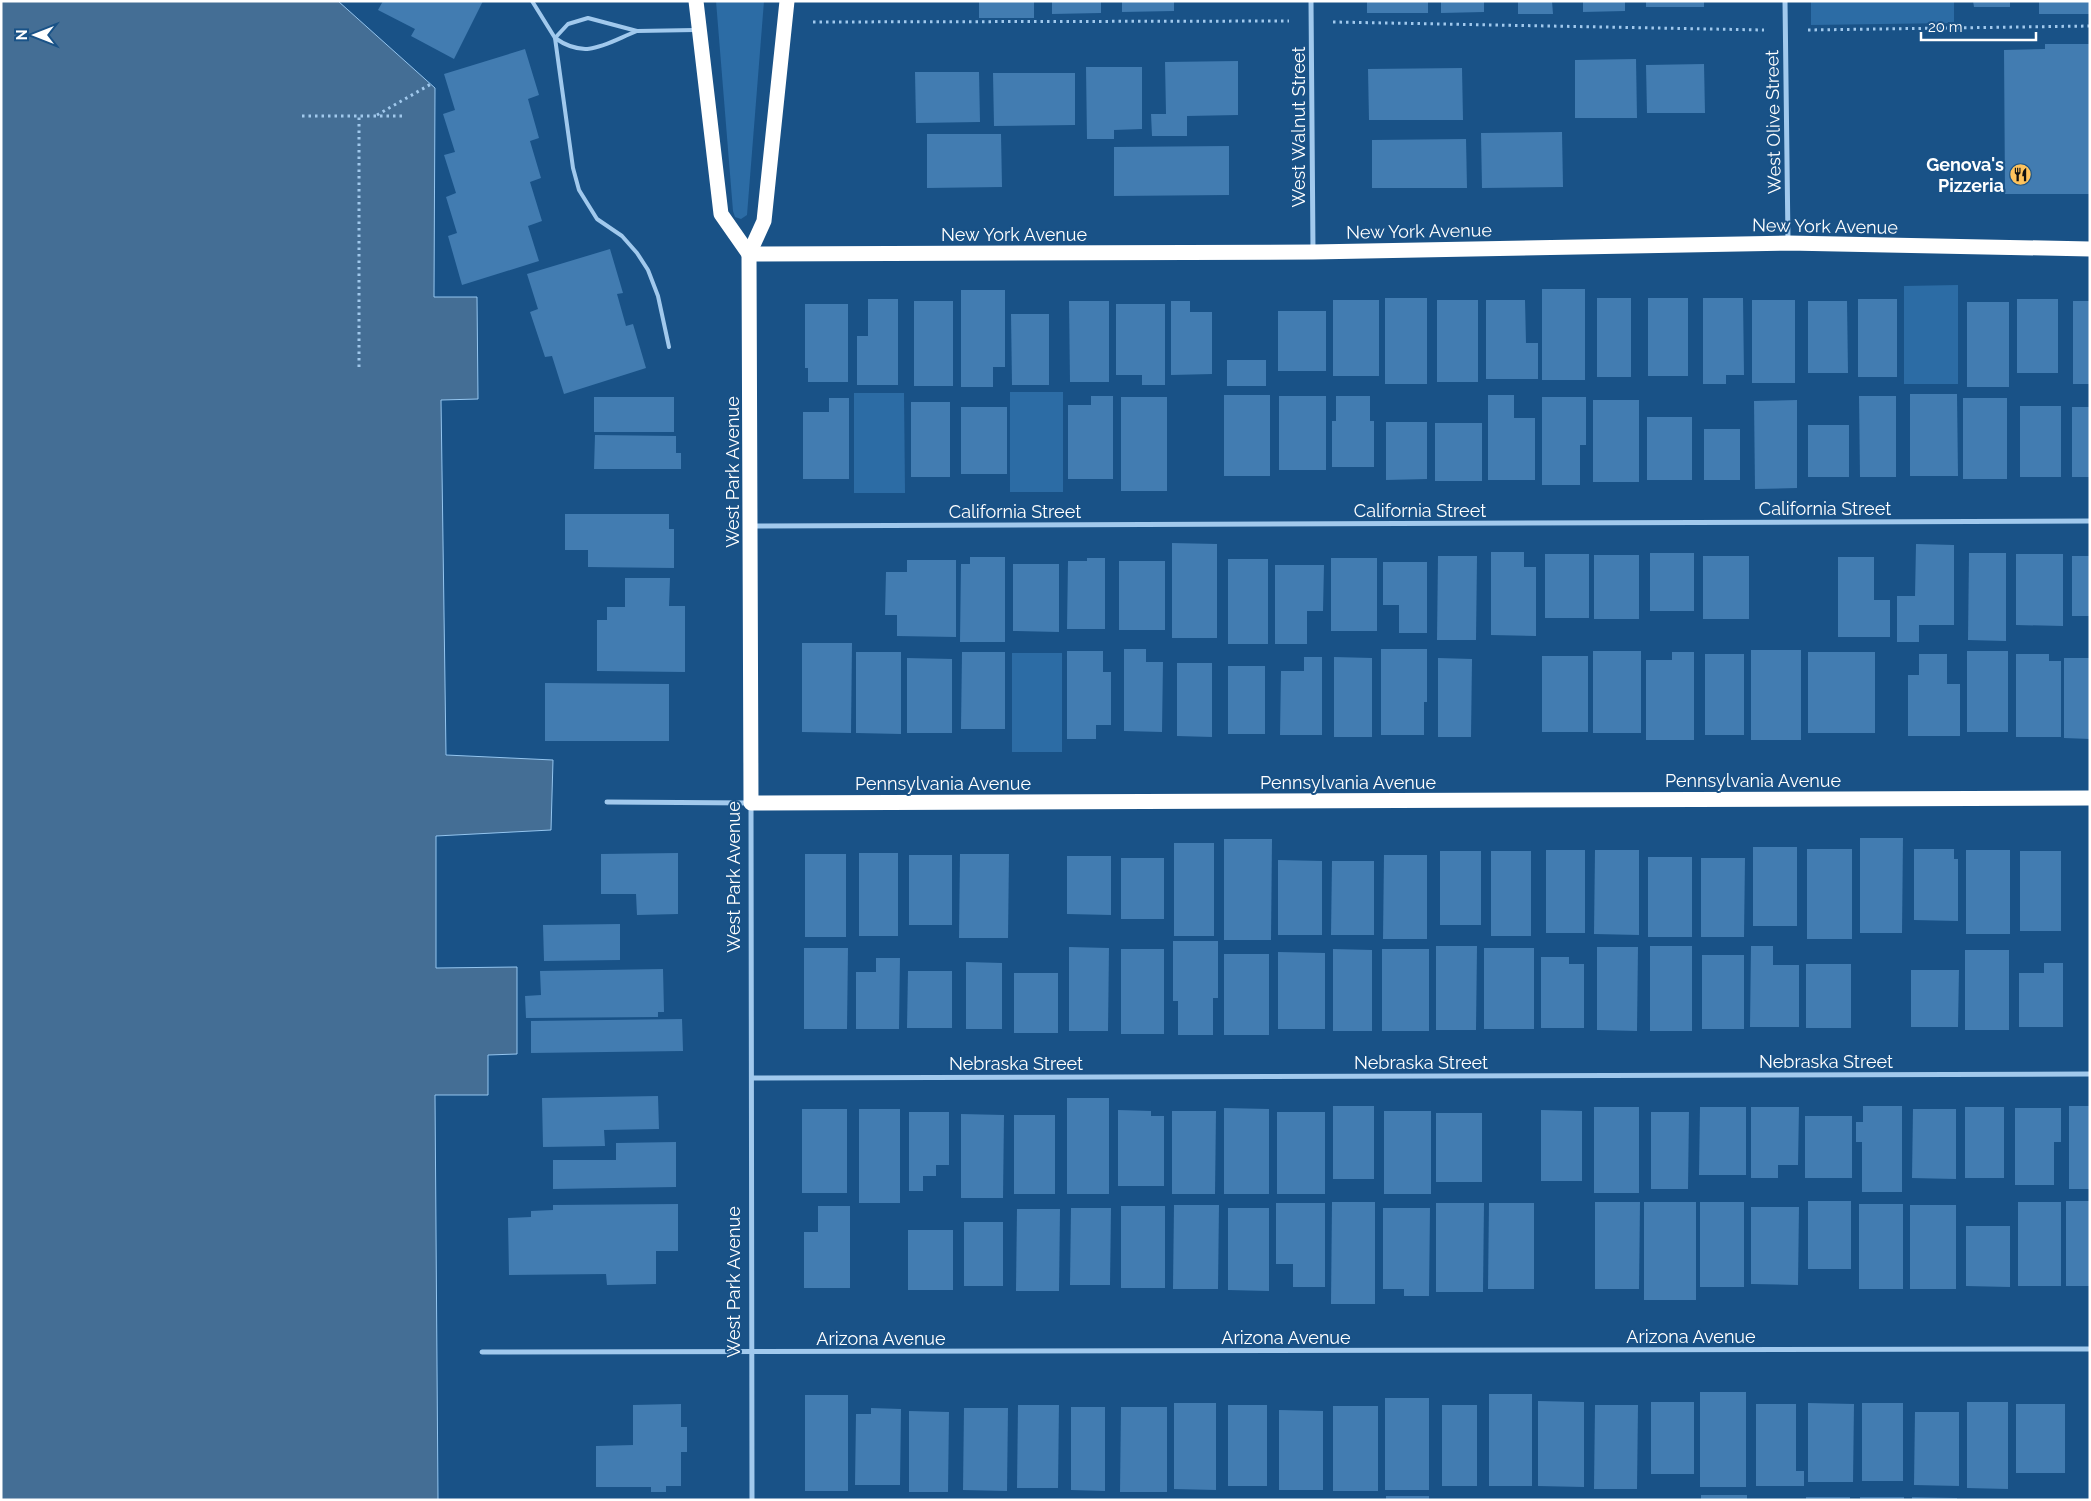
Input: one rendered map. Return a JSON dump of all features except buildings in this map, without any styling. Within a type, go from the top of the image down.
[{"type":"highway","points":[[696,1],[721,214],[749,254]]},
{"type":"highway","name":"West Park Avenue","points":[[751,803],[749,254],[764,221],[786,1]]},
{"type":"highway","name":"New York Avenue","points":[[749,254],[1313,252],[1788,243],[2090,249]]},
{"type":"highway","name":"Pennsylvania Avenue","points":[[751,803],[2090,798]]},
{"type":"street","name":"West Walnut Street","points":[[1311,1],[1313,252]]},
{"type":"street","name":"West Olive Street","points":[[1785,1],[1788,243]]},
{"type":"street","name":"California Street","points":[[751,526],[2090,521]]},
{"type":"street","name":"Pennsylvania Avenue","points":[[607,802],[751,803]]},
{"type":"street","name":"West Park Avenue","points":[[751,803],[752,1500]]},
{"type":"street","name":"Nebraska Street","points":[[752,1078],[2090,1074]]},
{"type":"street","name":"Arizona Avenue","points":[[482,1352],[2090,1349]]},
{"type":"lane","points":[[532,1],[554,38],[573,168],[579,190],[597,219],[622,236],[637,252],[648,270],[658,296],[668,347]]},
{"type":"lane","points":[[554,38],[568,24],[588,18],[636,31],[699,30]]},
{"type":"lane","points":[[554,38],[567,46],[592,50],[636,31]]},
{"type":"path","points":[[784,22],[1311,21],[1785,30],[2090,26]]},
{"type":"path","points":[[375,116],[431,84]]},
{"type":"path","points":[[302,116],[405,116]]},
{"type":"path","points":[[359,116],[359,367]]},
{"type":"shaded area","points":[[1,1],[338,1],[435,88],[434,297],[477,297],[478,399],[441,400],[446,755],[553,760],[551,830],[436,836],[436,968],[517,967],[517,1054],[488,1055],[488,1095],[435,1095],[438,1500],[1,1500]]},
{"type":"shaded area","points":[[716,1],[764,1],[747,215],[741,219],[735,217],[733,211]]},
{"type":"shaded area","points":[[1811,1],[1954,1],[1954,23],[1811,25]]},
{"type":"shaded area","points":[[1958,285],[1958,384],[1904,384],[1904,286]]},
{"type":"shaded area","points":[[1010,392],[1063,392],[1063,492],[1010,492]]},
{"type":"shaded area","points":[[854,393],[904,393],[905,493],[854,493]]},
{"type":"shaded area","points":[[1012,653],[1062,653],[1062,752],[1012,752]]},
{"type":"place","name":"Genova's Pizzeria","points":[[2020,174]]}]
